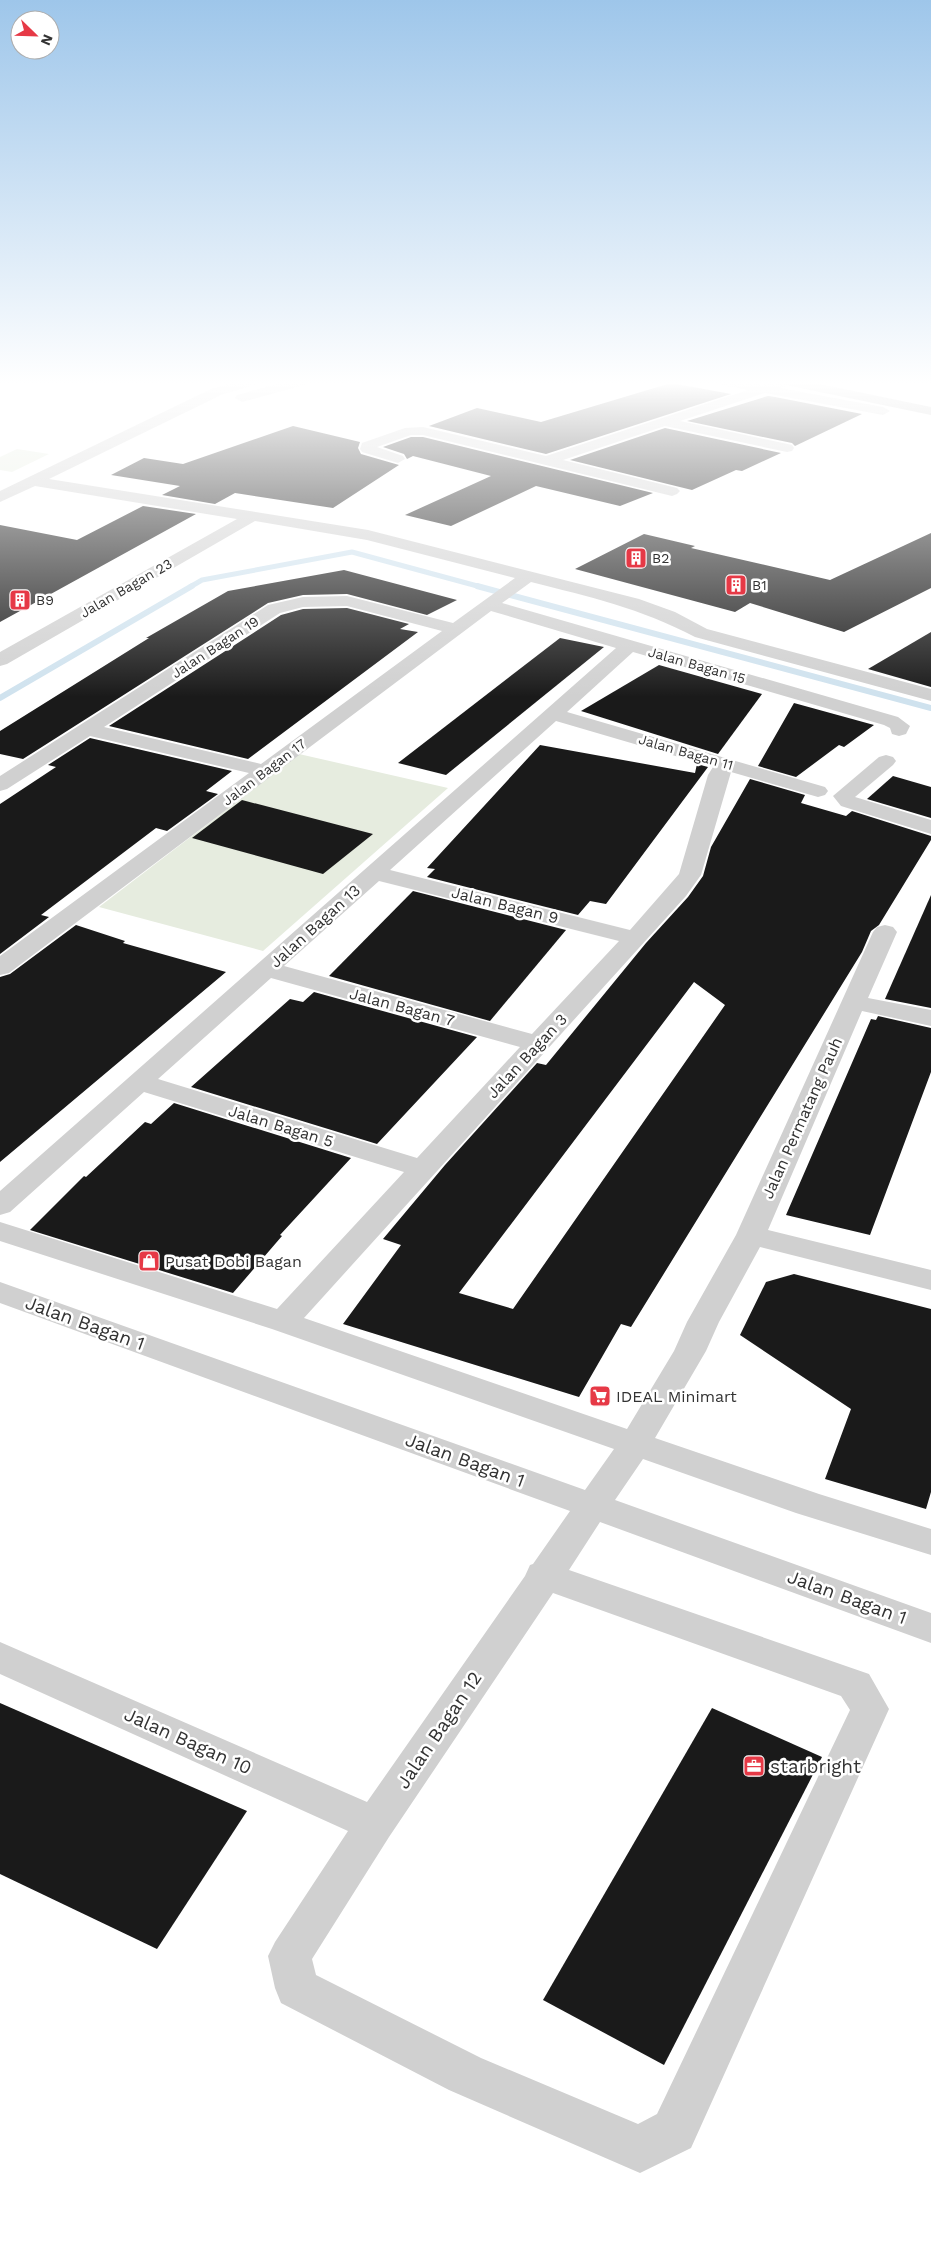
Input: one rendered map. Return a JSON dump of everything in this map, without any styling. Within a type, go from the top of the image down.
[{"type":"street","points":[[0,498],[24,486]]},
{"type":"street","points":[[60,486],[368,535],[522,580],[633,603],[668,616],[702,633],[931,695]]},
{"type":"street","points":[[652,486],[672,491]]},
{"type":"street","name":"Jalan Bagan 23","points":[[4,654],[253,516]]},
{"type":"street","name":"Jalan Bagan 17","points":[[0,968],[522,580]]},
{"type":"street","name":"Jalan Bagan 19","points":[[0,785],[274,609],[303,602],[347,601],[456,629]]},
{"type":"street","name":"Jalan Bagan 15","points":[[493,602],[629,646],[891,721],[900,726],[899,730]]},
{"type":"street","name":"Jalan Bagan 13","points":[[0,1206],[629,646]]},
{"type":"street","name":"Jalan Bagan 11","points":[[553,714],[818,791]]},
{"type":"street","points":[[87,729],[264,772]]},
{"type":"street","points":[[886,761],[844,796],[848,802],[931,827]]},
{"type":"street","name":"Jalan Bagan 3","points":[[283,1322],[678,891],[690,875],[718,775],[726,764]]},
{"type":"street","name":"Jalan Bagan 9","points":[[374,873],[635,938]]},
{"type":"street","name":"Jalan Permatang Pauh","points":[[592,1506],[636,1443],[690,1351],[703,1322],[751,1235],[885,932]]},
{"type":"street","name":"Jalan Bagan 7","points":[[266,969],[538,1044]]},
{"type":"street","points":[[853,1002],[931,1018]]},
{"type":"street","name":"Jalan Bagan 5","points":[[139,1082],[423,1169]]},
{"type":"street","points":[[0,1231],[283,1322],[808,1504],[931,1542]]},
{"type":"street","points":[[751,1235],[931,1280]]},
{"type":"street","name":"Jalan Bagan 1","points":[[0,1292],[931,1628]]},
{"type":"street","name":"Jalan Bagan 12","points":[[543,1575],[856,1686],[870,1709],[674,2131],[640,2149],[466,2074],[297,1988],[290,1956],[375,1824],[543,1575],[592,1506]]},
{"type":"street","name":"Jalan Bagan 10","points":[[0,1657],[375,1824]]},
{"type":"shaded area","points":[[299,754],[448,788],[263,951],[99,907]]},
{"type":"building","points":[[180,486],[366,486],[333,508],[235,493],[215,504],[162,495]]},
{"type":"building","points":[[468,486],[536,486],[451,526],[405,515]]},
{"type":"building","points":[[537,486],[625,486],[653,493],[620,506]]},
{"type":"building","points":[[677,486],[700,486],[692,490]]},
{"type":"building","points":[[143,506],[196,514],[0,622],[0,525],[77,540]]},
{"type":"building","points":[[931,533],[931,588],[844,632],[750,603],[735,612],[575,569],[644,534],[695,546],[691,548],[830,580]]},
{"type":"building","points":[[344,570],[457,600],[427,615],[347,594],[303,595],[268,603],[23,759],[0,754],[0,731],[149,638],[146,638],[228,591]]},
{"type":"building","points":[[347,608],[409,624],[400,629],[418,632],[248,759],[109,726],[281,615],[303,609]]},
{"type":"building","points":[[931,632],[931,687],[868,669]]},
{"type":"building","points":[[560,638],[604,647],[446,775],[398,763]]},
{"type":"building","points":[[659,665],[762,694],[718,754],[581,711]]},
{"type":"building","points":[[794,703],[874,725],[844,747],[839,745],[796,777],[758,766]]},
{"type":"building","points":[[90,738],[232,771],[206,791],[218,794],[167,831],[156,828],[41,915],[49,917],[0,954],[0,804],[56,767],[48,765]]},
{"type":"building","points":[[540,745],[695,773],[697,764],[708,767],[606,904],[590,901],[578,915],[427,877],[435,869],[427,868]]},
{"type":"building","points":[[893,776],[931,787],[931,818],[867,799]]},
{"type":"building","points":[[750,779],[805,795],[801,803],[846,816],[852,811],[931,836],[931,840],[879,925],[871,931],[862,952],[631,1327],[621,1324],[579,1397],[343,1324],[401,1245],[383,1239],[445,1165],[537,1063],[546,1065],[646,943],[688,897],[703,876],[711,847]],"holes":[[[694,982],[725,1005],[513,1309],[459,1293]]]},
{"type":"building","points":[[242,800],[373,834],[323,874],[192,838]]},
{"type":"building","points":[[413,891],[566,930],[490,1021],[329,976]]},
{"type":"building","points":[[931,895],[931,1008],[885,999]]},
{"type":"building","points":[[76,925],[125,941],[123,943],[226,972],[0,1162],[0,977],[10,974]]},
{"type":"building","points":[[314,992],[477,1037],[377,1144],[191,1087],[290,999],[303,1002]]},
{"type":"building","points":[[878,1016],[931,1028],[931,1072],[870,1235],[786,1215],[871,1019],[876,1020]]},
{"type":"building","points":[[174,1103],[351,1158],[280,1235],[282,1236],[233,1293],[30,1230],[84,1176],[86,1177],[145,1122],[151,1124]]},
{"type":"building","points":[[794,1274],[931,1309],[931,1492],[926,1509],[825,1479],[851,1409],[740,1335],[766,1282]]},
{"type":"building","points":[[0,1703],[247,1811],[157,1949],[0,1874]]},
{"type":"building","points":[[712,1708],[822,1757],[664,2065],[543,2000]]},
{"type":"waterway","points":[[190,587],[202,580],[352,552],[481,587]]},
{"type":"waterway","points":[[0,698],[192,586]]},
{"type":"waterway","points":[[477,586],[931,708]]},
{"type":"place","name":"B2","points":[[636,558]]},
{"type":"place","name":"B1","points":[[736,585]]},
{"type":"place","name":"B9","points":[[20,600]]},
{"type":"place","name":"Pusat Dobi Bagan","points":[[149,1261]]},
{"type":"place","name":"IDEAL Minimart","points":[[600,1396]]},
{"type":"place","name":"starbright","points":[[754,1766]]}]
